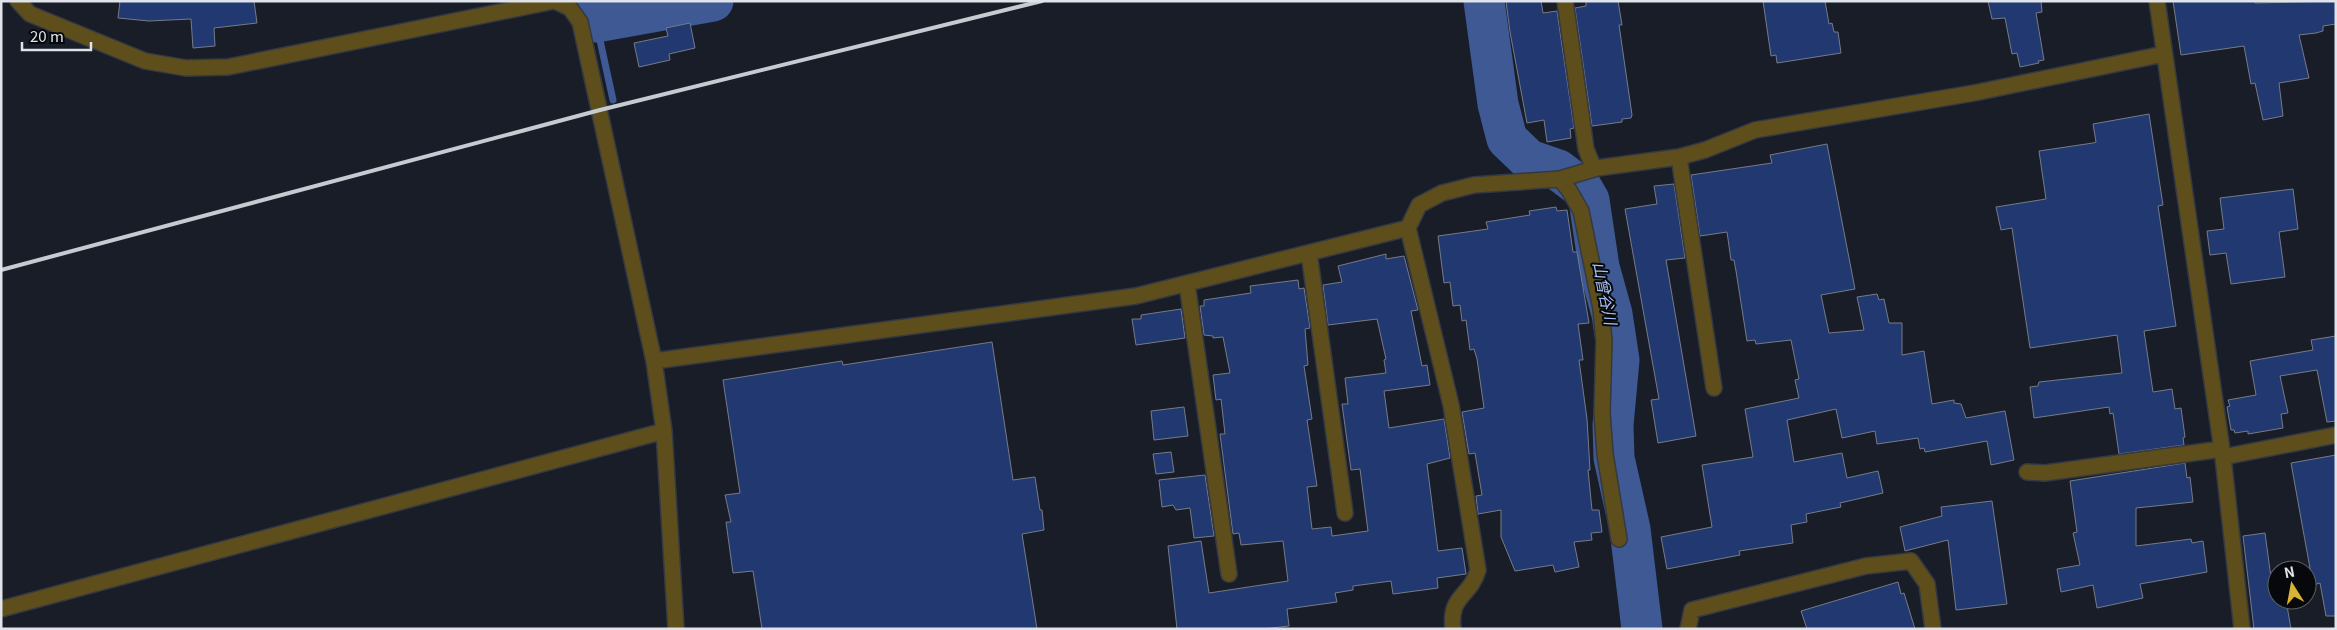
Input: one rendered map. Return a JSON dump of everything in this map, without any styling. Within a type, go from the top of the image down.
[{"type":"street","points":[[18,1],[30,14],[145,61],[186,68],[228,66],[554,1],[570,8],[580,22],[654,361],[664,431],[676,629]]},
{"type":"street","points":[[1565,1],[1588,170]]},
{"type":"street","points":[[2157,1],[2222,453],[2242,629]]},
{"type":"street","points":[[1453,629],[1452,615],[1454,603],[1475,580],[1478,570],[1451,405],[1408,228],[1419,205],[1442,193],[1474,185],[1562,178],[1588,170],[1679,157],[1705,150],[1755,130],[1974,93],[2164,54]]},
{"type":"street","points":[[1679,157],[1714,388]]},
{"type":"street","points":[[1562,178],[1581,211],[1601,309],[1604,341],[1602,413],[1605,454],[1619,540]]},
{"type":"street","points":[[654,361],[1136,296],[1408,228]]},
{"type":"street","points":[[1309,253],[1345,513]]},
{"type":"street","points":[[1187,284],[1229,574]]},
{"type":"street","points":[[1,609],[664,431]]},
{"type":"street","points":[[2027,472],[2045,473],[2222,453],[2336,435]]},
{"type":"street","points":[[1688,629],[1692,610],[1866,566],[1911,560],[1927,584],[1933,629]]},
{"type":"building","points":[[120,1],[254,1],[257,23],[214,28],[215,46],[193,48],[191,19],[149,21],[118,18]]},
{"type":"building","points":[[1506,1],[1541,1],[1543,13],[1557,11],[1574,128],[1570,129],[1571,138],[1547,142],[1544,120],[1527,123]]},
{"type":"building","points":[[1586,1],[1618,1],[1622,25],[1619,25],[1632,115],[1631,118],[1622,119],[1622,122],[1592,126],[1575,8],[1586,6]]},
{"type":"building","points":[[1763,1],[1825,1],[1829,24],[1832,23],[1834,32],[1838,32],[1841,53],[1777,63],[1776,55],[1771,56]]},
{"type":"building","points":[[1988,1],[2041,1],[2042,12],[2036,13],[2044,60],[2020,67],[2017,53],[2012,54],[2005,18],[1992,19]]},
{"type":"building","points":[[2173,1],[2255,1],[2255,3],[2336,1],[2336,24],[2323,26],[2323,31],[2299,35],[2309,78],[2279,83],[2283,116],[2263,120],[2255,83],[2251,84],[2244,46],[2181,55]]},
{"type":"building","points":[[690,23],[695,48],[669,54],[670,60],[639,67],[634,43],[668,36],[666,28]]},
{"type":"building","points":[[2149,114],[2163,205],[2158,206],[2176,326],[2144,331],[2153,392],[2172,389],[2175,409],[2181,408],[2185,437],[2183,438],[2184,445],[2119,454],[2113,413],[2110,414],[2109,407],[2034,418],[2030,387],[2038,386],[2039,382],[2122,373],[2117,335],[2030,348],[2012,228],[2001,230],[1996,207],[2046,199],[2039,151],[2096,142],[2093,124]]},
{"type":"building","points":[[1827,144],[1855,289],[1821,295],[1829,333],[1864,330],[1857,297],[1877,294],[1879,300],[1884,299],[1889,323],[1902,323],[1902,355],[1924,351],[1932,404],[1954,400],[1954,403],[1961,404],[1966,418],[2005,411],[2014,460],[1991,465],[1987,441],[1925,452],[1924,448],[1920,449],[1918,438],[1877,444],[1875,431],[1842,438],[1836,409],[1787,420],[1794,462],[1842,453],[1847,478],[1878,471],[1883,493],[1840,503],[1841,507],[1806,514],[1807,522],[1791,525],[1793,543],[1739,551],[1740,555],[1667,569],[1661,537],[1712,527],[1702,465],[1753,457],[1745,409],[1799,398],[1795,380],[1799,379],[1791,340],[1756,344],[1755,340],[1747,341],[1734,260],[1731,260],[1727,232],[1700,236],[1691,175],[1772,163],[1770,155]]},
{"type":"building","points":[[1674,184],[1685,258],[1666,260],[1696,436],[1658,443],[1651,400],[1659,399],[1625,209],[1657,204],[1654,186]]},
{"type":"building","points":[[2293,189],[2298,229],[2279,232],[2285,277],[2231,284],[2226,253],[2210,255],[2207,231],[2224,229],[2220,198]]},
{"type":"building","points":[[1556,207],[1557,211],[1567,210],[1573,252],[1577,252],[1589,323],[1578,324],[1583,360],[1579,360],[1587,419],[1590,470],[1588,470],[1592,510],[1599,510],[1602,532],[1591,533],[1592,540],[1574,542],[1579,567],[1555,572],[1553,565],[1515,571],[1501,537],[1501,510],[1478,514],[1476,496],[1482,495],[1475,453],[1469,454],[1462,412],[1484,408],[1477,359],[1474,349],[1470,350],[1466,320],[1462,321],[1460,305],[1453,306],[1450,282],[1444,283],[1438,236],[1488,229],[1486,222],[1530,215],[1529,211]]},
{"type":"building","points":[[1386,254],[1386,259],[1404,256],[1418,310],[1411,311],[1422,366],[1427,365],[1430,385],[1384,391],[1389,428],[1444,419],[1450,458],[1427,464],[1438,551],[1462,548],[1466,574],[1437,578],[1438,588],[1393,594],[1391,581],[1353,586],[1353,590],[1335,593],[1337,602],[1287,609],[1289,626],[1262,629],[1177,629],[1168,546],[1201,541],[1209,593],[1288,581],[1283,541],[1241,545],[1239,533],[1233,534],[1220,434],[1225,434],[1221,399],[1216,400],[1213,375],[1230,373],[1223,337],[1213,338],[1213,336],[1204,335],[1200,306],[1204,306],[1204,300],[1251,293],[1250,286],[1298,280],[1299,289],[1304,288],[1310,328],[1305,329],[1308,365],[1304,366],[1312,419],[1307,420],[1317,486],[1307,487],[1312,529],[1331,527],[1332,536],[1368,531],[1360,469],[1351,470],[1342,404],[1348,404],[1345,378],[1386,373],[1384,360],[1386,359],[1377,319],[1328,325],[1323,285],[1342,282],[1338,266]]},
{"type":"building","points":[[1181,309],[1185,338],[1136,345],[1132,319],[1141,319],[1141,315]]},
{"type":"building","points":[[2336,336],[2336,421],[2327,422],[2317,370],[2280,376],[2288,413],[2281,414],[2283,428],[2248,434],[2248,431],[2235,433],[2234,430],[2231,430],[2227,407],[2230,406],[2228,400],[2256,395],[2250,361],[2313,350],[2311,340]]},
{"type":"building","points":[[992,342],[1013,480],[1035,477],[1040,510],[1042,510],[1044,530],[1022,534],[1037,629],[762,629],[753,571],[733,573],[726,522],[731,522],[725,495],[740,493],[723,380],[842,361],[843,365]]},
{"type":"building","points":[[1184,407],[1188,436],[1154,440],[1151,411]]},
{"type":"building","points":[[1171,452],[1174,472],[1156,474],[1153,454]]},
{"type":"building","points":[[2336,455],[2336,616],[2326,616],[2320,583],[2317,584],[2317,560],[2308,560],[2291,463]]},
{"type":"building","points":[[2185,463],[2187,478],[2190,477],[2193,502],[2136,508],[2136,546],[2191,539],[2192,543],[2203,541],[2207,572],[2140,584],[2143,598],[2097,608],[2093,585],[2061,592],[2057,569],[2080,565],[2073,533],[2077,532],[2070,481]]},
{"type":"building","points":[[1205,475],[1214,536],[1194,538],[1190,508],[1176,510],[1173,505],[1162,507],[1159,480]]},
{"type":"building","points":[[1992,501],[2007,604],[1956,610],[1948,540],[1905,551],[1900,527],[1942,516],[1941,507]]},
{"type":"building","points":[[2265,533],[2269,560],[2267,560],[2267,610],[2288,610],[2291,629],[2254,629],[2243,536]]},
{"type":"building","points":[[1898,582],[1901,594],[1904,593],[1915,629],[1807,629],[1801,611]]},
{"type":"waterway","name":"山曾谷川","points":[[590,1],[596,22],[713,1]]},
{"type":"waterway","name":"山曾谷川","points":[[1484,1],[1498,104],[1507,139],[1529,160],[1558,170],[1582,188],[1589,200],[1599,267],[1612,314],[1619,360],[1613,425],[1614,458],[1630,529],[1642,629]]},
{"type":"waterway","points":[[596,22],[613,100]]},
{"type":"railway","points":[[1,270],[600,110],[1042,1]]}]
